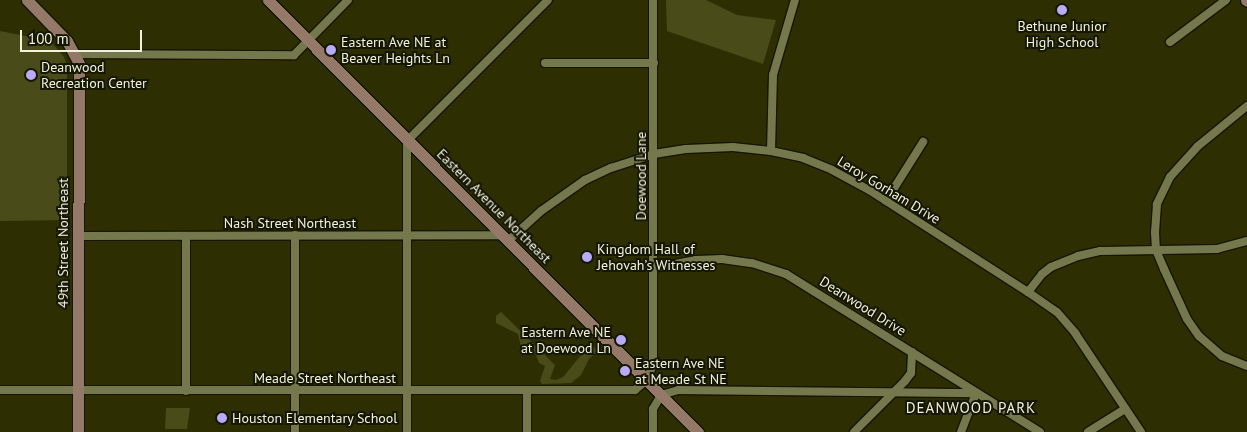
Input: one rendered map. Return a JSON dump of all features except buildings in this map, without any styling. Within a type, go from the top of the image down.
[{"type":"main road","points":[[27,0],[63,35],[76,54]]},
{"type":"main road","name":"Eastern Avenue Northeast","points":[[268,0],[698,432]]},
{"type":"main road","name":"49th Street Northeast","points":[[76,54],[78,64],[78,432]]},
{"type":"street","points":[[76,54],[294,55],[348,0]]},
{"type":"street","points":[[407,432],[407,141],[548,0]]},
{"type":"street","name":"Doewood Lane","points":[[647,380],[653,364],[653,0]]},
{"type":"street","points":[[772,151],[773,75],[795,0]]},
{"type":"street","points":[[1170,42],[1226,0]]},
{"type":"street","points":[[545,63],[654,63]]},
{"type":"street","points":[[1247,106],[1198,146],[1170,176],[1157,204],[1155,232],[1156,250],[1187,319],[1199,336],[1222,356],[1247,366]]},
{"type":"street","points":[[886,201],[923,142]]},
{"type":"street","name":"Leroy Gorham Drive","points":[[505,238],[540,210],[585,180],[611,168],[654,154],[708,147],[772,151],[803,158],[832,170],[886,201],[1028,292],[1063,318],[1141,432]]},
{"type":"street","points":[[295,235],[295,432]]},
{"type":"street","name":"Nash Street Northeast","points":[[78,236],[407,235],[505,238]]},
{"type":"street","points":[[186,236],[186,391]]},
{"type":"street","points":[[1028,292],[1050,267],[1078,256],[1100,251],[1217,249],[1247,241]]},
{"type":"street","name":"Deanwood Drive","points":[[654,268],[696,260],[722,259],[766,266],[786,274],[1040,432]]},
{"type":"street","points":[[854,432],[906,381],[911,373],[912,352]]},
{"type":"street","name":"Meade Street Northeast","points":[[0,390],[635,390],[647,380]]},
{"type":"street","points":[[653,432],[653,409],[661,395],[679,390],[976,393],[961,432]]},
{"type":"street","points":[[526,391],[527,432]]},
{"type":"street","points":[[1088,432],[1125,408]]},
{"type":"green space","points":[[666,0],[706,0],[737,15],[776,20],[763,64],[667,31]]},
{"type":"green space","points":[[0,31],[40,39],[46,36],[64,57],[67,65],[67,220],[0,221]]},
{"type":"green space","points":[[501,312],[555,365],[550,379],[556,380],[563,377],[591,343],[597,351],[589,359],[581,375],[571,383],[542,384],[540,381],[545,366],[539,363],[536,355],[521,347],[518,334],[496,323],[496,316]]},
{"type":"green space","points":[[166,408],[190,408],[187,429],[165,429]]},
{"type":"place","name":"Bethune Junior High School","points":[[1062,10]]},
{"type":"place","name":"Eastern Ave NE at Beaver Heights Ln","points":[[331,50]]},
{"type":"place","name":"Deanwood Recreation Center","points":[[31,75]]},
{"type":"place","name":"Kingdom Hall of Jehovah’s Witnesses","points":[[587,257]]},
{"type":"place","name":"Eastern Ave NE at Doewood Ln","points":[[621,340]]},
{"type":"place","name":"Eastern Ave NE at Meade St NE","points":[[625,371]]},
{"type":"place","name":"Houston Elementary School","points":[[222,418]]},
{"type":"district","name":"DEANWOOD PARK","points":[[971,408]]}]
